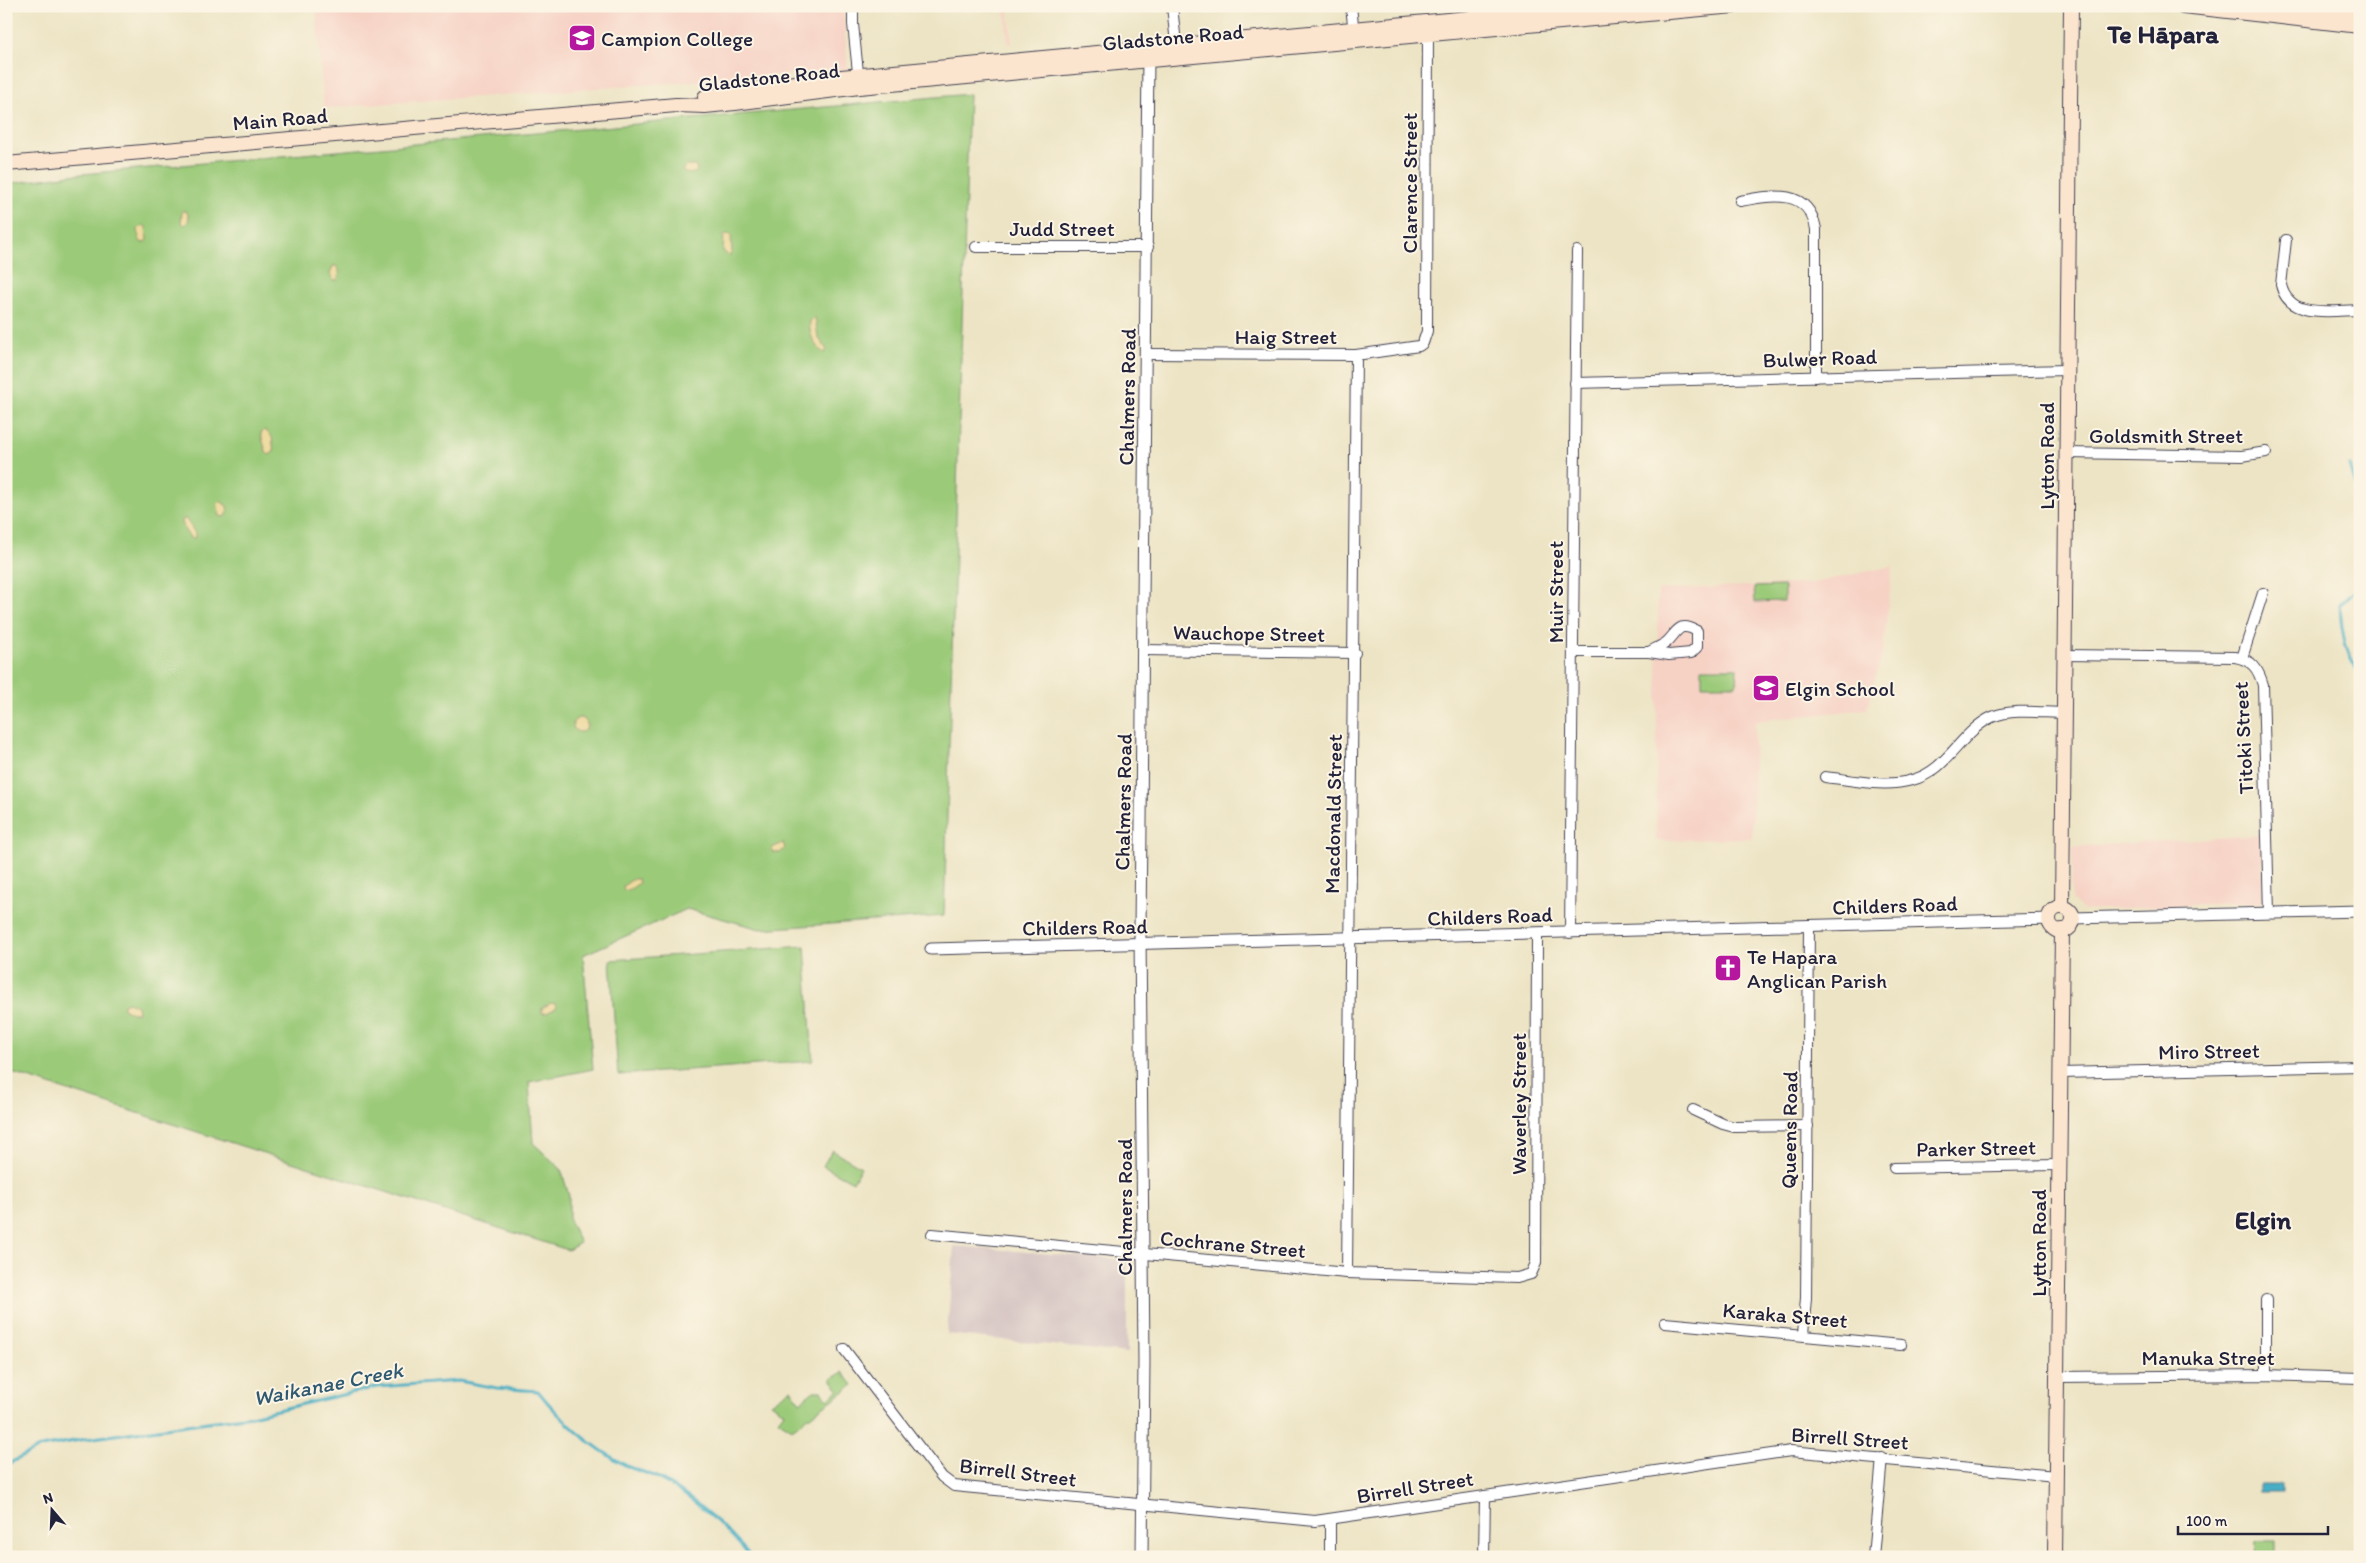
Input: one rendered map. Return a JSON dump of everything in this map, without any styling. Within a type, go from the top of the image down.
[{"type":"main road","name":"Gladstone Road","points":[[1428,28],[1597,6]]},
{"type":"main road","name":"Gladstone Road","points":[[557,116],[676,105],[704,97],[820,79],[858,81],[1428,28],[1734,6]]},
{"type":"main road","name":"Lytton Road","points":[[2062,907],[2063,655],[2071,6]]},
{"type":"main road","points":[[2183,6],[2360,26]]},
{"type":"main road","points":[[2295,6],[2360,13]]},
{"type":"main road","name":"Main Road","points":[[6,164],[557,116]]},
{"type":"main road","points":[[2062,907],[2071,912],[2073,918],[2070,926],[2062,930],[2052,926],[2050,920],[2051,912],[2062,907]]},
{"type":"main road","name":"Lytton Road","points":[[2055,1557],[2062,930]]},
{"type":"street","points":[[853,6],[858,81]]},
{"type":"street","points":[[1172,6],[1177,51]]},
{"type":"street","points":[[1351,6],[1354,35]]},
{"type":"street","name":"Clarence Street","points":[[1423,343],[1427,330],[1428,28]]},
{"type":"street","name":"Chalmers Road","points":[[1142,1557],[1143,1254],[1140,945],[1148,247],[1148,54]]},
{"type":"street","points":[[1740,201],[1761,197],[1792,198],[1802,202],[1810,209],[1814,218],[1816,229],[1816,377]]},
{"type":"street","points":[[2286,240],[2281,285],[2286,299],[2292,305],[2307,310],[2360,310]]},
{"type":"street","name":"Judd Street","points":[[976,247],[1148,247]]},
{"type":"street","name":"Muir Street","points":[[1570,933],[1577,251]]},
{"type":"street","name":"Haig Street","points":[[1146,354],[1356,355],[1403,350],[1419,346],[1423,343]]},
{"type":"street","name":"Macdonald Street","points":[[1347,1273],[1355,652],[1356,355]]},
{"type":"street","name":"Bulwer Road","points":[[1575,383],[2066,370]]},
{"type":"street","name":"Goldsmith Street","points":[[2066,453],[2242,456],[2266,452]]},
{"type":"street","points":[[2242,658],[2263,593]]},
{"type":"street","name":"Wauchope Street","points":[[1143,650],[1355,652]]},
{"type":"street","points":[[1574,652],[1649,652]]},
{"type":"street","name":"Titoki Street","points":[[2063,655],[2242,658],[2251,662],[2257,669],[2263,685],[2269,913]]},
{"type":"street","points":[[1825,777],[1886,783],[1912,781],[1936,769],[1977,728],[1991,718],[2011,713],[2064,714]]},
{"type":"street","points":[[2073,918],[2360,911]]},
{"type":"street","name":"Childers Road","points":[[931,949],[2050,920]]},
{"type":"street","name":"Queens Road","points":[[1803,1334],[1806,1298],[1809,926]]},
{"type":"street","name":"Waverley Street","points":[[1531,1274],[1536,1263],[1537,934]]},
{"type":"street","name":"Miro Street","points":[[2060,1073],[2360,1066]]},
{"type":"street","points":[[1693,1110],[1722,1124],[1734,1127],[1808,1126]]},
{"type":"street","name":"Parker Street","points":[[1894,1168],[2059,1165]]},
{"type":"street","name":"Cochrane Street","points":[[932,1234],[1347,1273],[1517,1278],[1531,1274]]},
{"type":"street","points":[[2266,1300],[2266,1375]]},
{"type":"street","name":"Karaka Street","points":[[1665,1323],[1803,1334],[1901,1345]]},
{"type":"street","name":"Birrell Street","points":[[844,1350],[947,1483],[964,1487],[1301,1520],[1330,1519],[1791,1451],[1882,1458],[2056,1476]]},
{"type":"street","name":"Manuka Street","points":[[2057,1377],[2266,1375],[2360,1378]]},
{"type":"street","points":[[1873,1557],[1882,1458]]},
{"type":"street","points":[[1484,1557],[1485,1496]]},
{"type":"street","points":[[1330,1519],[1330,1557]]},
{"type":"shaded area","name":"Campion College","points":[[316,6],[843,6],[848,70],[324,108]]},
{"type":"shaded area","points":[[1005,6],[1008,6],[1012,44],[1008,44]]},
{"type":"shaded area","name":"Elgin School","points":[[1893,566],[1883,650],[1867,709],[1755,721],[1752,838],[1656,841],[1658,590],[1812,583]]},
{"type":"shaded area","points":[[2261,835],[2264,902],[2084,910],[2071,900],[2073,847]]},
{"type":"shaded area","points":[[954,1246],[1127,1260],[1127,1353],[947,1334]]},
{"type":"green space","points":[[969,94],[944,916],[760,929],[687,909],[583,955],[593,1069],[529,1082],[533,1143],[561,1169],[569,1196],[569,1220],[580,1243],[568,1250],[6,1071],[6,184],[71,175]]},
{"type":"green space","points":[[1784,586],[1784,601],[1755,602],[1754,587]]},
{"type":"green space","points":[[1702,668],[1737,668],[1736,685],[1702,685]]},
{"type":"green space","points":[[805,946],[813,1061],[618,1075],[610,960]]},
{"type":"green space","points":[[832,1150],[861,1167],[853,1182],[823,1166]]},
{"type":"green space","points":[[843,1372],[853,1385],[792,1429],[778,1420],[784,1412],[771,1403],[791,1389],[800,1402],[814,1391],[821,1391],[828,1399],[839,1390],[831,1379]]},
{"type":"green space","points":[[2255,1541],[2276,1541],[2276,1557],[2254,1557]]},
{"type":"sand","points":[[686,166],[696,166],[697,172],[685,173],[682,170]]},
{"type":"sand","points":[[182,211],[186,211],[189,216],[188,222],[184,225],[181,222]]},
{"type":"sand","points":[[143,225],[146,227],[147,240],[143,243],[139,240],[138,229]]},
{"type":"sand","points":[[724,235],[731,235],[732,252],[729,256],[723,251]]},
{"type":"sand","points":[[333,266],[336,266],[339,272],[338,279],[334,281],[330,274]]},
{"type":"sand","points":[[815,317],[818,337],[827,350],[824,353],[817,347],[811,334],[810,321]]},
{"type":"sand","points":[[265,430],[272,437],[274,452],[269,455],[266,452],[261,435],[261,432]]},
{"type":"sand","points":[[220,501],[227,506],[228,513],[224,517],[220,516],[217,505]]},
{"type":"sand","points":[[183,519],[186,519],[195,533],[195,538],[191,538],[185,531]]},
{"type":"sand","points":[[580,718],[585,720],[587,725],[585,730],[580,732],[575,730],[573,725],[575,720]]},
{"type":"sand","points":[[783,843],[785,848],[780,853],[772,852],[772,848]]},
{"type":"sand","points":[[633,879],[638,879],[639,883],[624,891],[623,886]]},
{"type":"sand","points":[[128,1002],[137,1006],[138,1012],[132,1013],[123,1008],[123,1004]]},
{"type":"sand","points":[[551,1003],[556,1004],[557,1007],[547,1013],[542,1013],[542,1008]]},
{"type":"water","points":[[2260,1484],[2282,1484],[2282,1492],[2260,1492]]},
{"type":"waterway","points":[[2349,466],[2360,501]]},
{"type":"waterway","points":[[2360,585],[2340,605],[2341,623],[2347,650],[2360,673]]},
{"type":"waterway","name":"Waikanae Creek","points":[[6,1465],[41,1447],[251,1416],[377,1387],[459,1381],[497,1388],[538,1391],[567,1422],[601,1450],[629,1467],[658,1478],[696,1503],[751,1557]]},
{"type":"place","name":"Campion College","points":[[582,38]]},
{"type":"place","name":"Elgin School","points":[[1766,688]]},
{"type":"place","name":"Te Hapara Anglican Parish","points":[[1728,968]]},
{"type":"district","name":"Te Hāpara","points":[[2163,34]]},
{"type":"district","name":"Elgin","points":[[2263,1220]]}]
